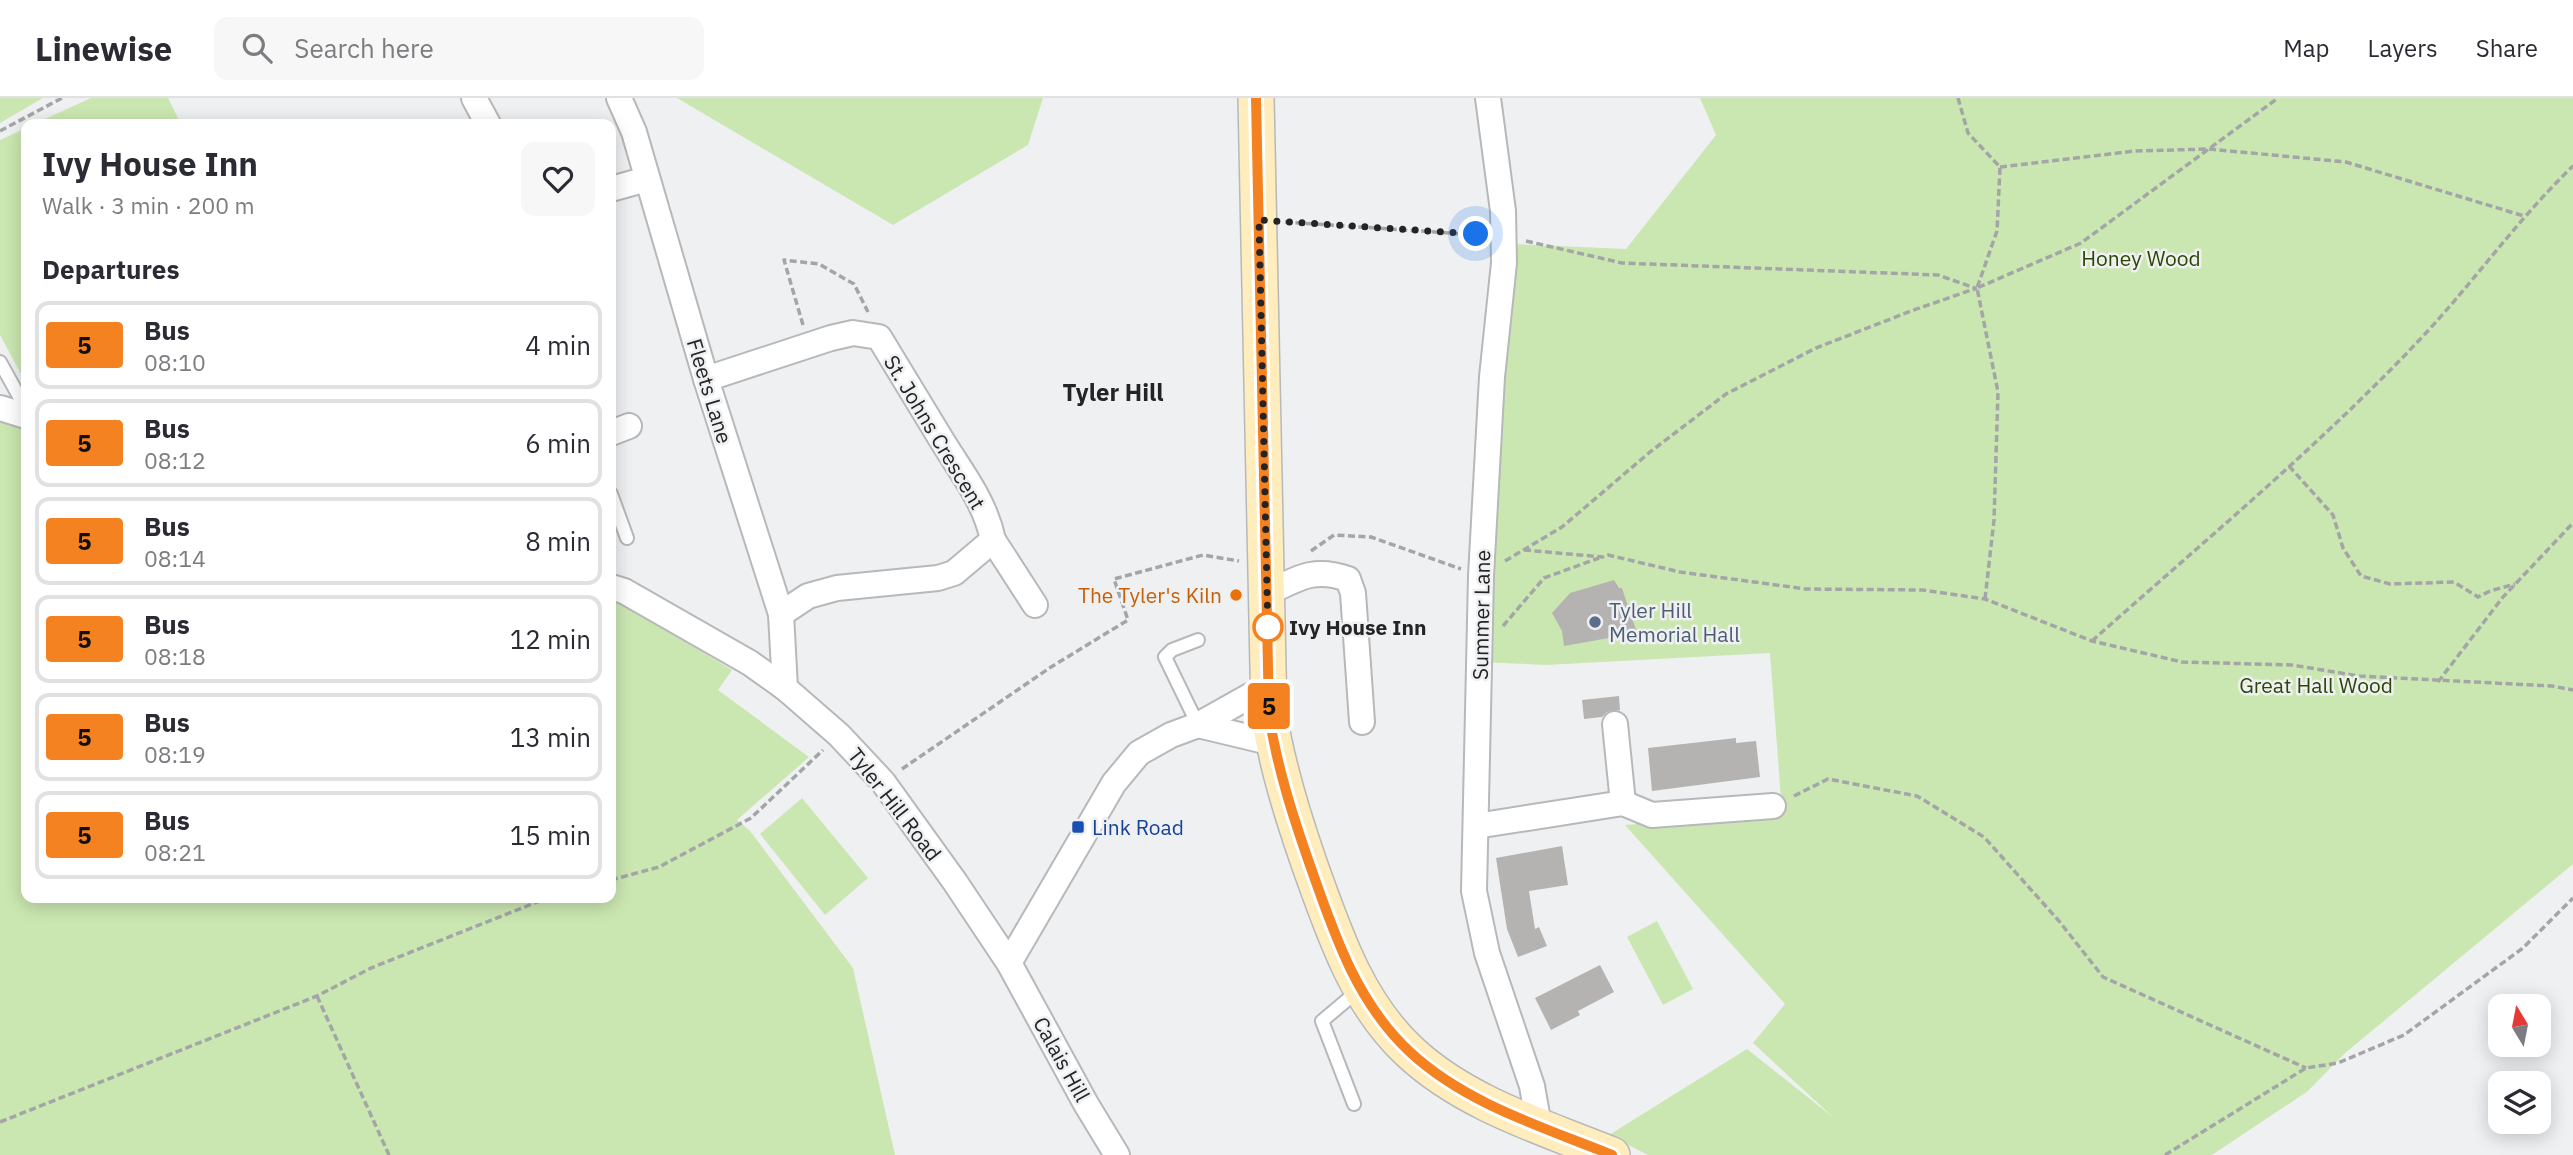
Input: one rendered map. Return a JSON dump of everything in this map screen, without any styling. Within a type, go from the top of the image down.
[{"type":"street","points":[[474,98],[485,119]]},
{"type":"street","name":"Fleets Lane","points":[[619,98],[634,132],[706,379],[781,614],[785,688]]},
{"type":"street","points":[[1256,98],[1269,690],[1273,743],[1289,805],[1325,908],[1360,988],[1374,1010],[1410,1052],[1448,1082],[1497,1109],[1612,1155]]},
{"type":"street","name":"Summer Lane","points":[[1488,98],[1503,212],[1504,263],[1492,377],[1480,576],[1481,652],[1474,891],[1487,953],[1532,1086],[1539,1126]]},
{"type":"street","points":[[616,188],[647,179]]},
{"type":"street","name":"St. Johns Crescent","points":[[706,379],[853,333],[879,337],[942,442],[974,488],[993,540],[1035,605]]},
{"type":"street","points":[[0,408],[21,414]]},
{"type":"street","points":[[781,614],[808,596],[837,588],[938,578],[954,573],[993,540]]},
{"type":"street","points":[[1268,593],[1308,573],[1332,573],[1348,579],[1353,593],[1362,722]]},
{"type":"street","name":"Tyler Hill Road","points":[[616,589],[750,663],[785,688],[839,734],[883,782],[1009,962]]},
{"type":"street","points":[[1009,962],[1114,783],[1139,753],[1171,735],[1198,725],[1255,693],[1269,690]]},
{"type":"street","points":[[1615,724],[1623,803]]},
{"type":"street","points":[[1198,725],[1273,743]]},
{"type":"street","points":[[1476,826],[1623,803],[1652,815],[1773,806]]},
{"type":"street","name":"Calais Hill","points":[[1009,962],[1086,1104],[1117,1155]]},
{"type":"lane","points":[[0,362],[21,400]]},
{"type":"lane","points":[[616,508],[627,538]]},
{"type":"lane","points":[[1198,640],[1172,650],[1165,657],[1198,725]]},
{"type":"lane","points":[[1354,1104],[1322,1021],[1360,988]]},
{"type":"path","points":[[23,119],[62,98]]},
{"type":"path","points":[[1958,98],[1968,133],[2000,167],[1997,231],[1977,288],[1998,392],[1994,520],[1985,599]]},
{"type":"path","points":[[1603,557],[1524,550],[1562,527],[1650,452],[1726,394],[1816,348],[1977,288],[2081,243],[2278,98]]},
{"type":"path","points":[[0,131],[21,120]]},
{"type":"path","points":[[2000,167],[2134,151],[2209,149],[2346,162],[2524,216]]},
{"type":"path","points":[[2092,641],[2289,465],[2425,333],[2524,216],[2573,166]]},
{"type":"path","points":[[1259,220],[1503,236],[1622,263],[1938,275],[1977,288]]},
{"type":"path","points":[[809,345],[784,260],[819,264],[855,284],[879,337]]},
{"type":"path","points":[[2289,465],[2333,515],[2343,548],[2361,576],[2390,584],[2454,582],[2478,597],[2515,584]]},
{"type":"path","points":[[2438,682],[2515,584],[2573,523]]},
{"type":"path","points":[[1301,557],[1334,535],[1371,537],[1480,576]]},
{"type":"path","points":[[883,782],[1051,667],[1128,620],[1114,579],[1203,555],[1240,562]]},
{"type":"path","points":[[1481,652],[1544,578],[1608,555],[1680,572],[1806,589],[1922,590],[1985,599],[2092,641],[2182,662],[2292,665],[2358,676],[2552,686],[2573,690]]},
{"type":"path","points":[[616,879],[659,867],[751,818],[839,734]]},
{"type":"path","points":[[1773,806],[1828,779],[1917,796],[1984,837],[2059,921],[2103,977],[2306,1068]]},
{"type":"path","points":[[2165,1155],[2306,1068],[2337,1063],[2404,1035],[2523,948],[2573,898]]},
{"type":"path","points":[[0,1122],[317,996],[371,968],[534,903]]},
{"type":"path","points":[[317,996],[389,1155]]},
{"type":"green space","points":[[0,98],[43,98],[0,123]]},
{"type":"green space","points":[[91,98],[168,98],[178,119],[45,119]]},
{"type":"green space","points":[[677,98],[1043,98],[1028,145],[893,225]]},
{"type":"green space","points":[[1700,98],[2573,98],[2573,864],[2344,1054],[2308,1091],[2212,1155],[1648,1155],[1609,1135],[1747,1049],[1834,1118],[1753,1043],[1785,1004],[1625,825],[1782,812],[1770,653],[1546,665],[1480,662],[1513,244],[1626,249],[1716,135]]},
{"type":"green space","points":[[21,130],[21,374],[0,335],[0,140]]},
{"type":"green space","points":[[0,422],[21,428],[21,903],[616,903],[616,600],[732,670],[718,690],[809,757],[737,820],[750,831],[853,968],[895,1155],[0,1155]]},
{"type":"green space","points":[[802,798],[868,878],[825,915],[760,834]]},
{"type":"green space","points":[[1657,921],[1693,989],[1663,1005],[1627,937]]},
{"type":"building","name":"Tyler Hill Memorial Hall","points":[[1614,580],[1619,588],[1622,588],[1637,633],[1564,646],[1562,631],[1552,613],[1570,593]]},
{"type":"building","points":[[1619,696],[1620,710],[1607,712],[1602,717],[1584,719],[1582,700]]},
{"type":"building","points":[[1736,738],[1736,743],[1756,741],[1760,777],[1652,791],[1648,748]]},
{"type":"building","points":[[1562,846],[1568,885],[1529,891],[1535,929],[1539,927],[1547,946],[1518,957],[1507,929],[1496,858]]},
{"type":"building","points":[[1600,965],[1614,992],[1578,1011],[1580,1015],[1551,1030],[1535,998]]},
{"type":"bus line","name":"5","points":[[1256,98],[1269,715],[1273,743],[1289,805],[1325,908],[1354,977],[1374,1010],[1410,1052],[1448,1082],[1497,1109],[1612,1155]]},
{"type":"place","name":"The Tyler's Kiln","points":[[1236,595]]},
{"type":"place","name":"Tyler Hill Memorial Hall","points":[[1595,622]]},
{"type":"place","name":"Ivy House Inn","points":[[1268,627]]},
{"type":"place","name":"Link Road","points":[[1078,827]]},
{"type":"district","name":"Tyler Hill","points":[[1113,392]]},
{"type":"route","points":[[1268,627],[1268,635],[1259,220],[1476,234]]},
{"type":"park label","name":"Honey Wood","points":[[2141,258]]},
{"type":"park label","name":"Great Hall Wood","points":[[2316,685]]}]
